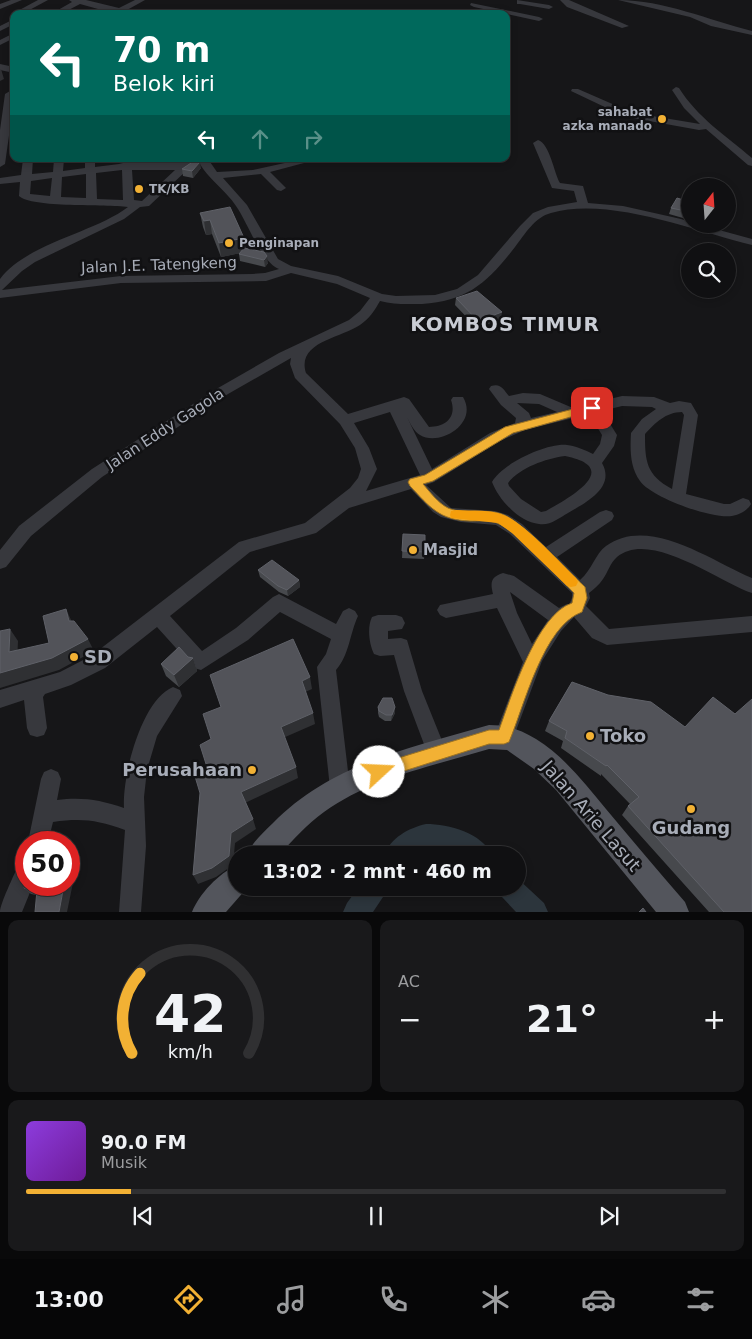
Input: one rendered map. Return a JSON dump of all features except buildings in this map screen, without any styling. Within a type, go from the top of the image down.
[{"type":"main road","points":[[270,846],[314,804],[340,788],[393,766],[489,737],[504,737]]},
{"type":"main road","name":"Jalan Arie Lasut","points":[[504,737],[528,748],[565,781],[675,912]]},
{"type":"main road","points":[[206,912],[228,889]]},
{"type":"street","points":[[0,7],[18,0]]},
{"type":"street","points":[[26,10],[44,0]]},
{"type":"street","points":[[54,10],[68,0]]},
{"type":"street","points":[[56,10],[78,0],[110,10]]},
{"type":"street","points":[[89,10],[108,0]]},
{"type":"street","points":[[120,0],[141,2]]},
{"type":"street","points":[[564,0],[570,5],[625,26]]},
{"type":"street","points":[[622,0],[692,15],[714,24],[752,33]]},
{"type":"street","points":[[508,10],[521,1],[549,7]]},
{"type":"street","points":[[122,10],[141,2]]},
{"type":"street","points":[[474,5],[493,10]]},
{"type":"street","points":[[692,15],[700,9]]},
{"type":"street","points":[[510,14],[539,19]]},
{"type":"street","points":[[0,29],[10,19]]},
{"type":"street","points":[[676,90],[682,101],[752,163]]},
{"type":"street","points":[[576,91],[614,108],[619,113],[699,127],[709,126]]},
{"type":"street","points":[[0,164],[5,138],[1,136],[8,94]]},
{"type":"street","points":[[538,143],[550,167],[549,172],[556,186],[578,187],[583,203],[580,206]]},
{"type":"street","points":[[28,162],[24,197],[133,204],[146,204],[184,167]]},
{"type":"street","points":[[55,200],[59,162]]},
{"type":"street","points":[[204,162],[243,205],[273,261],[289,270],[320,274],[377,296],[405,301],[445,299],[456,296],[478,283],[531,220],[538,214],[548,210],[580,206],[619,210],[657,217],[752,242]]},
{"type":"street","points":[[0,181],[58,173],[90,164],[162,165],[204,162]]},
{"type":"street","points":[[162,165],[184,167],[204,162]]},
{"type":"street","points":[[216,175],[264,171],[296,162]]},
{"type":"street","points":[[90,164],[92,201]]},
{"type":"street","points":[[0,287],[9,274],[20,267],[71,239],[129,212],[133,204],[126,165]]},
{"type":"street","points":[[264,171],[281,188]]},
{"type":"street","name":"Jalan J.E. Tatengkeng","points":[[0,294],[32,292],[87,282],[124,279],[266,277],[289,270]]},
{"type":"street","name":"Jalan Eddy Gagola","points":[[0,562],[25,531],[97,473],[174,422],[284,356],[354,324],[370,310],[377,296]]},
{"type":"street","points":[[0,699],[64,679],[98,662],[245,547],[310,528],[343,504],[365,480],[369,469],[367,459],[356,435],[345,420],[300,375],[296,368],[296,360],[302,349]]},
{"type":"street","points":[[496,390],[524,418],[521,426]]},
{"type":"street","points":[[506,402],[526,397],[556,404],[572,414]]},
{"type":"street","points":[[345,420],[404,402],[424,432],[436,434],[442,432],[459,418],[461,412],[458,400]]},
{"type":"street","points":[[343,504],[422,480],[495,437],[521,426],[622,401],[642,400],[654,402],[668,408],[686,407],[691,415],[678,497]]},
{"type":"street","points":[[394,406],[422,480],[439,508],[447,513],[461,516],[494,517],[516,529],[544,557],[579,599],[598,632],[607,637],[752,624]]},
{"type":"street","points":[[592,408],[607,427],[610,434],[610,442],[605,451],[594,462]]},
{"type":"street","points":[[668,408],[638,433],[640,467],[652,486],[678,497],[724,510],[732,510],[743,504]]},
{"type":"street","points":[[573,451],[584,454],[594,462],[599,472],[593,488],[584,496],[544,518],[532,514],[512,499],[502,489],[500,482],[514,470],[531,460],[552,452],[573,451]]},
{"type":"street","points":[[365,480],[375,494]]},
{"type":"street","points":[[544,557],[606,516]]},
{"type":"street","points":[[504,737],[532,660],[560,619],[579,599],[597,574],[606,557],[612,551],[624,544],[634,542],[664,546],[752,586]]},
{"type":"street","points":[[532,660],[517,634],[502,600],[499,583],[506,580],[560,619]]},
{"type":"street","points":[[446,610],[502,600]]},
{"type":"street","points":[[158,616],[200,662],[242,634],[279,602],[301,616],[342,636]]},
{"type":"street","points":[[340,788],[329,688],[325,672],[326,667],[334,659],[348,616]]},
{"type":"street","points":[[396,623],[378,623],[380,648],[401,646],[414,691],[437,753]]},
{"type":"street","points":[[37,728],[33,695],[38,688]]},
{"type":"street","points":[[130,912],[136,824],[134,796],[138,763],[163,706],[173,696]]},
{"type":"street","points":[[40,831],[46,812],[52,779]]},
{"type":"street","points":[[46,812],[80,808],[96,810],[136,824]]},
{"type":"street","points":[[9,912],[16,896]]},
{"type":"waterway","points":[[408,846],[416,839],[434,836],[467,846]]},
{"type":"waterway","points":[[356,912],[368,896]]},
{"type":"waterway","points":[[519,896],[535,912]]},
{"type":"slow traffic","points":[[456,515],[494,517],[502,520],[516,529],[571,582]]},
{"type":"place","name":"sahabat azka manado","points":[[662,119]]},
{"type":"place","name":"TK/KB","points":[[139,189]]},
{"type":"place","name":"Penginapan","points":[[229,243]]},
{"type":"place","name":"Masjid","points":[[413,550]]},
{"type":"place","name":"SD","points":[[74,657]]},
{"type":"place","name":"Toko","points":[[590,736]]},
{"type":"place","name":"Perusahaan","points":[[252,770]]},
{"type":"place","name":"Gudang","points":[[691,809]]},
{"type":"district","name":"KOMBOS TIMUR","points":[[505,324]]},
{"type":"route","points":[[379,772],[489,737],[504,737],[532,660],[556,623],[570,610],[577,608],[581,598],[580,590],[516,529],[494,517],[461,516],[447,513],[427,497],[414,482],[429,478],[509,430],[592,408]]}]
